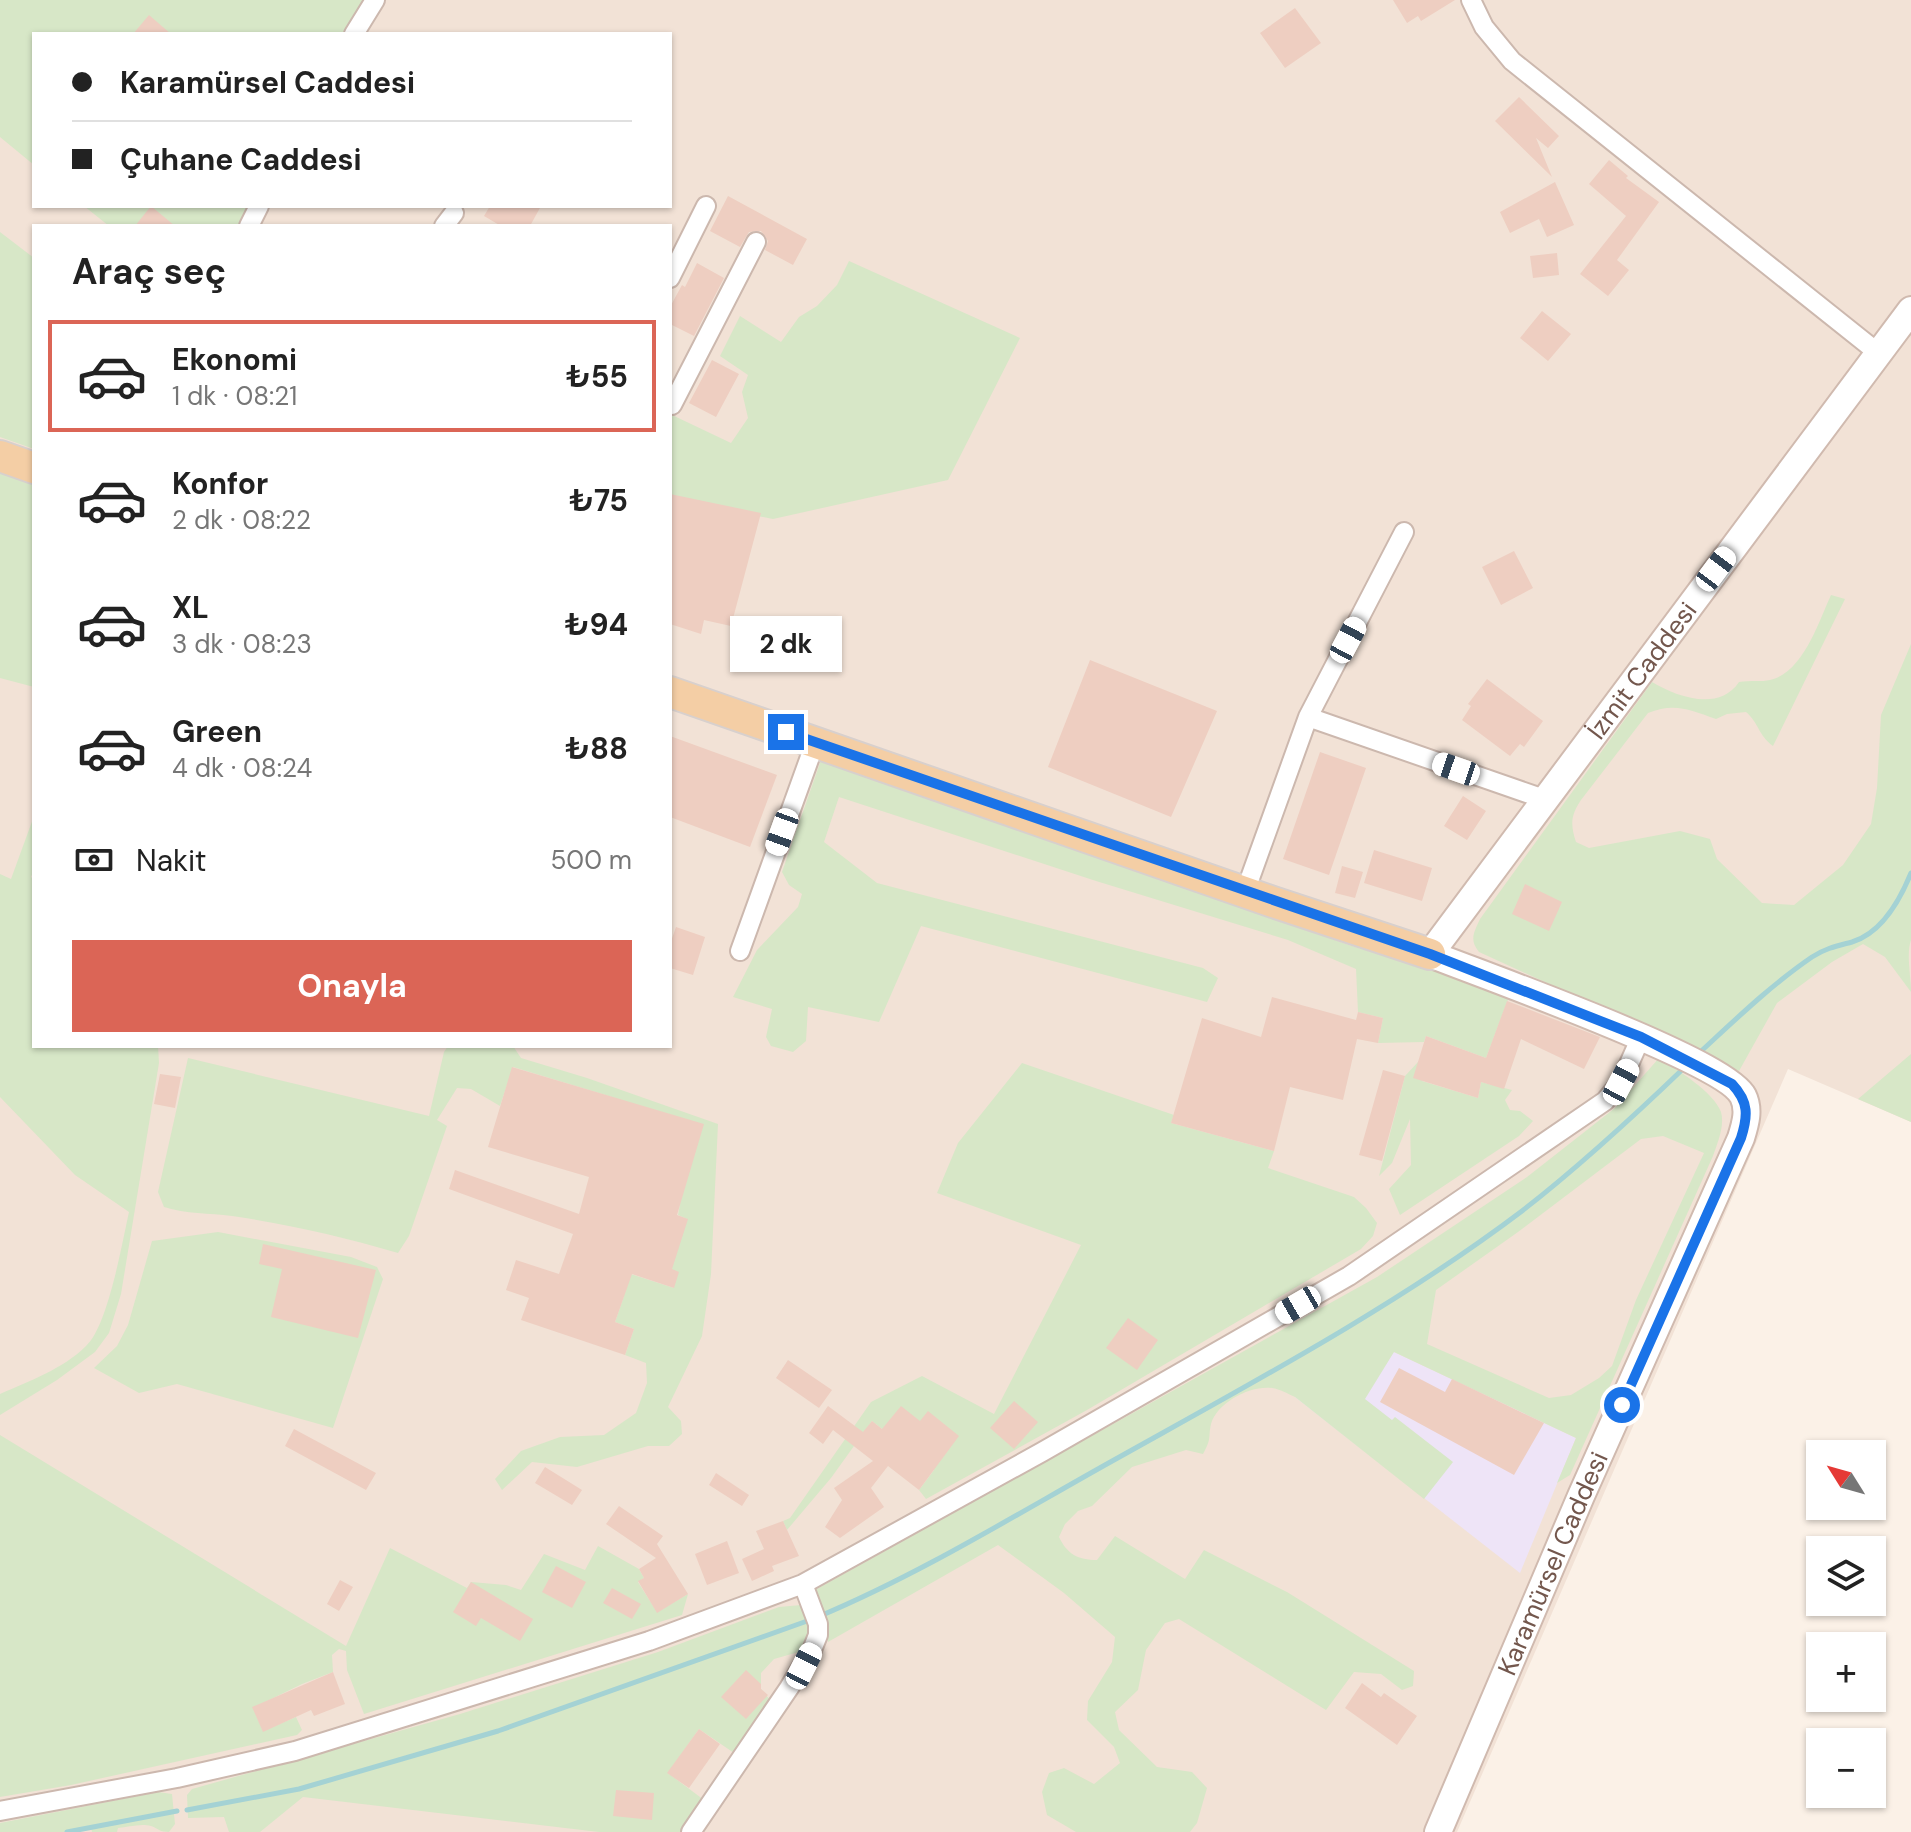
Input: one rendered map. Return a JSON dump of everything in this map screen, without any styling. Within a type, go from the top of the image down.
[{"type":"main road","name":"İzmit Caddesi","points":[[1430,954],[1911,310]]},
{"type":"main road","points":[[0,456],[32,467]]},
{"type":"main road","points":[[672,693],[1430,954]]},
{"type":"main road","name":"Karamürsel Caddesi","points":[[1430,954],[1652,1042],[1732,1084],[1747,1107],[1741,1138],[1581,1496],[1438,1832]]},
{"type":"street","points":[[355,32],[375,0]]},
{"type":"street","points":[[1471,0],[1484,27],[1512,61],[1877,352]]},
{"type":"street","points":[[672,274],[706,206]]},
{"type":"street","points":[[672,405],[756,242]]},
{"type":"street","points":[[1245,892],[1308,717],[1404,532]]},
{"type":"street","points":[[1308,717],[1544,799]]},
{"type":"street","points":[[740,951],[815,743]]},
{"type":"street","points":[[0,1811],[177,1778],[295,1751],[649,1641],[803,1584],[1042,1452],[1349,1276],[1605,1101],[1652,1042]]},
{"type":"street","points":[[691,1832],[804,1666],[818,1635],[818,1624],[803,1584]]},
{"type":"shaded area","points":[[0,0],[1911,0],[1911,1122],[1788,1069],[1457,1832],[0,1832]]},
{"type":"shaded area","points":[[1394,1352],[1576,1438],[1520,1573],[1295,1397]]},
{"type":"green space","points":[[0,0],[363,0],[343,32],[32,32],[32,163],[0,137]]},
{"type":"green space","points":[[86,208],[248,208],[240,224],[106,224]]},
{"type":"green space","points":[[0,232],[32,256],[32,448],[0,437]]},
{"type":"green space","points":[[849,261],[1020,338],[948,480],[773,519],[672,499],[672,415],[731,443],[748,418],[742,392],[748,375],[720,356],[740,316],[781,342],[799,317],[817,306],[837,285]]},
{"type":"green space","points":[[0,468],[32,479],[32,686],[0,678]]},
{"type":"green space","points":[[1831,595],[1845,599],[1773,746],[1746,712],[1716,719],[1674,708],[1648,713],[1581,800],[1573,815],[1573,830],[1576,842],[1589,848],[1680,831],[1710,839],[1717,859],[1762,903],[1794,905],[1843,865],[1871,824],[1877,788],[1881,715],[1911,644],[1911,992],[1885,957],[1863,944],[1832,962],[1777,1003],[1739,1071],[1479,952],[1473,940],[1480,919],[1652,682],[1685,697],[1709,699],[1731,691],[1739,682],[1767,681],[1782,675],[1801,657]]},
{"type":"green space","points":[[821,760],[1346,944],[1397,955],[1509,997],[1486,1058],[1426,1036],[1424,1042],[1378,1043],[1383,1018],[1358,1012],[1356,969],[1288,940],[839,797],[824,842],[877,883],[1203,968],[1218,978],[1207,1002],[921,926],[879,1022],[808,1007],[806,1041],[793,1052],[771,1046],[766,1037],[772,1009],[733,997],[757,950],[798,907],[802,894],[789,885],[782,872]]},
{"type":"green space","points":[[32,821],[32,1048],[158,1048],[159,1063],[121,1294],[109,1333],[95,1352],[0,1415],[0,1394],[67,1361],[94,1336],[113,1283],[129,1212],[75,1175],[0,1097],[0,874],[11,879]]},
{"type":"green space","points":[[447,1048],[514,1048],[521,1058],[718,1124],[711,1274],[702,1336],[668,1407],[681,1421],[682,1434],[669,1446],[648,1446],[577,1467],[532,1462],[502,1490],[495,1479],[521,1451],[560,1437],[604,1435],[636,1413],[647,1383],[646,1363],[625,1355],[634,1329],[615,1322],[624,1296],[566,1253],[674,1288],[671,1269],[687,1219],[678,1215],[680,1204],[612,1097],[513,1067],[500,1106],[471,1089],[457,1088],[437,1120],[447,1126],[409,1236],[398,1253],[294,1227],[164,1207],[158,1192],[188,1058],[429,1116]]},
{"type":"green space","points":[[1911,1054],[1911,1122],[1858,1099]]},
{"type":"green space","points":[[1659,1058],[1711,1097],[1721,1112],[1722,1123],[1713,1156],[1570,1475],[1557,1483],[1576,1438],[1394,1352],[1365,1399],[1392,1420],[1395,1417],[1453,1462],[1424,1499],[1295,1397],[1278,1389],[1254,1389],[1227,1402],[1214,1416],[1203,1454],[1186,1450],[1132,1467],[1092,1506],[1078,1511],[1065,1524],[1059,1537],[1074,1555],[1097,1560],[1115,1536],[1185,1579],[1204,1550],[1287,1592],[1414,1671],[1413,1686],[1402,1690],[1381,1674],[1354,1672],[1326,1710],[1179,1619],[1165,1623],[1146,1650],[1138,1690],[1115,1712],[1119,1730],[1157,1767],[1192,1772],[1207,1788],[1197,1823],[1190,1832],[1076,1832],[1047,1815],[1042,1792],[1049,1773],[1064,1768],[1094,1784],[1120,1763],[1114,1747],[1087,1720],[1088,1701],[1112,1662],[1115,1637],[1064,1593],[998,1545],[828,1642],[828,1623],[815,1590],[1377,1277],[1527,1177],[1615,1108]],"holes":[[[1663,1136],[1704,1153],[1636,1300],[1612,1366],[1599,1378],[1571,1395],[1549,1398],[1427,1344],[1436,1290],[1641,1139]]]},
{"type":"green space","points":[[1418,1062],[1422,1081],[1478,1098],[1481,1082],[1512,1090],[1505,1100],[1510,1110],[1520,1111],[1533,1121],[1519,1136],[1400,1215],[1389,1189],[1411,1165],[1410,1119],[1392,1163],[1379,1176],[1405,1076]]},
{"type":"green space","points":[[1022,1063],[1174,1115],[1171,1123],[1274,1151],[1268,1168],[1354,1197],[1377,1223],[1373,1236],[1361,1249],[1087,1410],[926,1499],[919,1490],[934,1470],[872,1421],[831,1478],[787,1530],[783,1521],[790,1518],[871,1402],[922,1376],[994,1414],[1081,1245],[937,1193],[958,1143]]},
{"type":"green space","points":[[218,1232],[351,1257],[377,1267],[383,1279],[333,1428],[177,1384],[139,1393],[94,1368],[117,1346],[128,1325],[152,1241]]},
{"type":"green space","points":[[0,1435],[346,1646],[390,1548],[467,1588],[471,1582],[506,1585],[521,1590],[544,1554],[585,1570],[598,1546],[639,1569],[644,1578],[638,1582],[657,1612],[688,1594],[682,1615],[364,1714],[347,1670],[346,1651],[339,1649],[332,1655],[333,1672],[253,1708],[263,1731],[296,1717],[302,1730],[297,1735],[71,1785],[0,1797]]},
{"type":"green space","points":[[801,1605],[809,1628],[805,1645],[802,1651],[774,1659],[761,1673],[761,1689],[771,1701],[734,1753],[699,1729],[668,1773],[704,1800],[682,1832],[599,1832],[303,1797],[260,1832],[229,1832],[224,1817],[188,1818],[187,1795],[192,1789],[460,1714],[658,1652],[779,1607]]},
{"type":"green space","points":[[158,1792],[172,1794],[175,1824],[169,1832],[143,1825],[118,1828],[117,1832],[92,1832],[91,1827],[73,1832],[0,1832],[0,1823]]},
{"type":"building","points":[[1393,0],[1455,0],[1421,21],[1418,16],[1407,23]]},
{"type":"building","points":[[1295,8],[1321,43],[1285,68],[1260,33]]},
{"type":"building","points":[[149,15],[169,32],[135,32]]},
{"type":"building","points":[[1519,97],[1559,136],[1548,148],[1536,138],[1552,177],[1495,121]]},
{"type":"building","points":[[1609,160],[1628,176],[1626,178],[1659,202],[1617,260],[1629,270],[1608,296],[1580,274],[1626,216],[1589,184]]},
{"type":"building","points":[[1555,182],[1574,225],[1547,237],[1539,219],[1510,233],[1500,212]]},
{"type":"building","points":[[728,196],[807,239],[793,265],[765,250],[768,241],[761,231],[749,232],[740,247],[710,231]]},
{"type":"building","points":[[149,208],[153,208],[173,224],[137,224]]},
{"type":"building","points":[[489,208],[540,208],[531,224],[498,224],[484,216]]},
{"type":"building","points":[[1557,253],[1559,275],[1533,278],[1530,256]]},
{"type":"building","points":[[697,263],[724,278],[694,336],[672,325],[672,303],[682,285],[685,287]]},
{"type":"building","points":[[1542,311],[1571,334],[1548,361],[1520,338]]},
{"type":"building","points":[[712,360],[739,374],[716,417],[689,403]]},
{"type":"building","points":[[672,494],[761,513],[731,626],[704,620],[701,634],[672,625]]},
{"type":"building","points":[[1514,551],[1533,588],[1501,605],[1482,567]]},
{"type":"building","points":[[1090,660],[1217,711],[1171,817],[1048,767]]},
{"type":"building","points":[[1487,679],[1543,721],[1524,747],[1520,744],[1510,756],[1462,720],[1471,706],[1468,704]]},
{"type":"building","points":[[672,737],[777,775],[750,847],[672,818]]},
{"type":"building","points":[[1320,752],[1366,768],[1329,875],[1283,859]]},
{"type":"building","points":[[1463,796],[1486,811],[1467,840],[1444,826]]},
{"type":"building","points":[[1374,850],[1432,868],[1422,901],[1364,883]]},
{"type":"building","points":[[1342,866],[1363,872],[1355,898],[1335,893]]},
{"type":"building","points":[[1525,884],[1562,902],[1549,931],[1512,914]]},
{"type":"building","points":[[676,927],[705,937],[693,975],[672,969],[672,938]]},
{"type":"building","points":[[1272,997],[1356,1020],[1358,1012],[1383,1018],[1378,1043],[1357,1039],[1343,1100],[1290,1087],[1274,1151],[1171,1123],[1202,1018],[1261,1037]]},
{"type":"building","points":[[1507,1001],[1600,1037],[1584,1069],[1521,1039],[1504,1089],[1481,1082],[1478,1098],[1413,1078],[1426,1036],[1486,1058]]},
{"type":"building","points":[[512,1067],[704,1124],[677,1215],[688,1219],[672,1269],[679,1272],[674,1288],[632,1274],[615,1322],[634,1329],[625,1355],[521,1320],[529,1298],[506,1290],[516,1260],[559,1274],[573,1234],[449,1189],[455,1170],[579,1214],[589,1177],[488,1147]]},
{"type":"building","points":[[1383,1070],[1405,1076],[1382,1161],[1359,1155]]},
{"type":"building","points":[[160,1074],[181,1077],[175,1108],[154,1104]]},
{"type":"building","points":[[263,1244],[376,1270],[358,1338],[271,1317],[282,1269],[259,1264]]},
{"type":"building","points":[[1128,1318],[1158,1340],[1137,1370],[1106,1348]]},
{"type":"building","points":[[788,1360],[832,1390],[819,1408],[776,1378]]},
{"type":"building","points":[[1399,1368],[1445,1392],[1452,1379],[1544,1423],[1514,1475],[1380,1402]]},
{"type":"building","points":[[1014,1401],[1038,1422],[1014,1449],[990,1428]]},
{"type":"building","points":[[828,1406],[863,1432],[872,1421],[882,1429],[901,1406],[920,1421],[928,1411],[959,1436],[919,1490],[888,1466],[871,1488],[884,1507],[840,1538],[825,1527],[842,1500],[834,1488],[873,1461],[833,1430],[823,1444],[809,1433]]},
{"type":"building","points":[[294,1429],[376,1473],[366,1490],[285,1446]]},
{"type":"building","points":[[545,1467],[582,1490],[572,1505],[535,1483]]},
{"type":"building","points":[[716,1473],[749,1495],[742,1506],[709,1485]]},
{"type":"building","points":[[619,1506],[663,1536],[657,1544],[688,1594],[657,1613],[638,1581],[644,1578],[639,1569],[656,1558],[606,1524]]},
{"type":"building","points":[[783,1521],[799,1556],[772,1566],[774,1571],[752,1581],[742,1559],[764,1549],[756,1531]]},
{"type":"building","points":[[727,1541],[739,1573],[707,1585],[695,1554]]},
{"type":"building","points":[[556,1566],[586,1582],[572,1608],[542,1592]]},
{"type":"building","points":[[340,1580],[353,1587],[339,1611],[327,1604]]},
{"type":"building","points":[[471,1582],[533,1619],[520,1641],[481,1618],[476,1626],[453,1612]]},
{"type":"building","points":[[612,1588],[641,1604],[632,1619],[603,1603]]},
{"type":"building","points":[[746,1670],[768,1695],[746,1719],[721,1697]]},
{"type":"building","points":[[333,1672],[345,1704],[314,1716],[311,1710],[263,1732],[252,1707]]},
{"type":"building","points":[[1362,1683],[1381,1697],[1384,1693],[1417,1716],[1397,1745],[1345,1708]]},
{"type":"building","points":[[699,1729],[720,1744],[689,1788],[667,1773]]},
{"type":"building","points":[[616,1790],[654,1793],[652,1820],[613,1816]]},
{"type":"waterway","points":[[1698,1054],[1768,991],[1812,957],[1863,938],[1872,931],[1889,914],[1911,873]]},
{"type":"waterway","points":[[820,1616],[969,1542],[1270,1373],[1425,1279],[1544,1194],[1685,1067]]},
{"type":"waterway","points":[[187,1810],[299,1789],[498,1731],[810,1620]]},
{"type":"waterway","points":[[67,1832],[177,1811]]},
{"type":"route","points":[[786,732],[1430,954],[1641,1037],[1732,1084],[1747,1107],[1741,1138],[1622,1405]]}]
